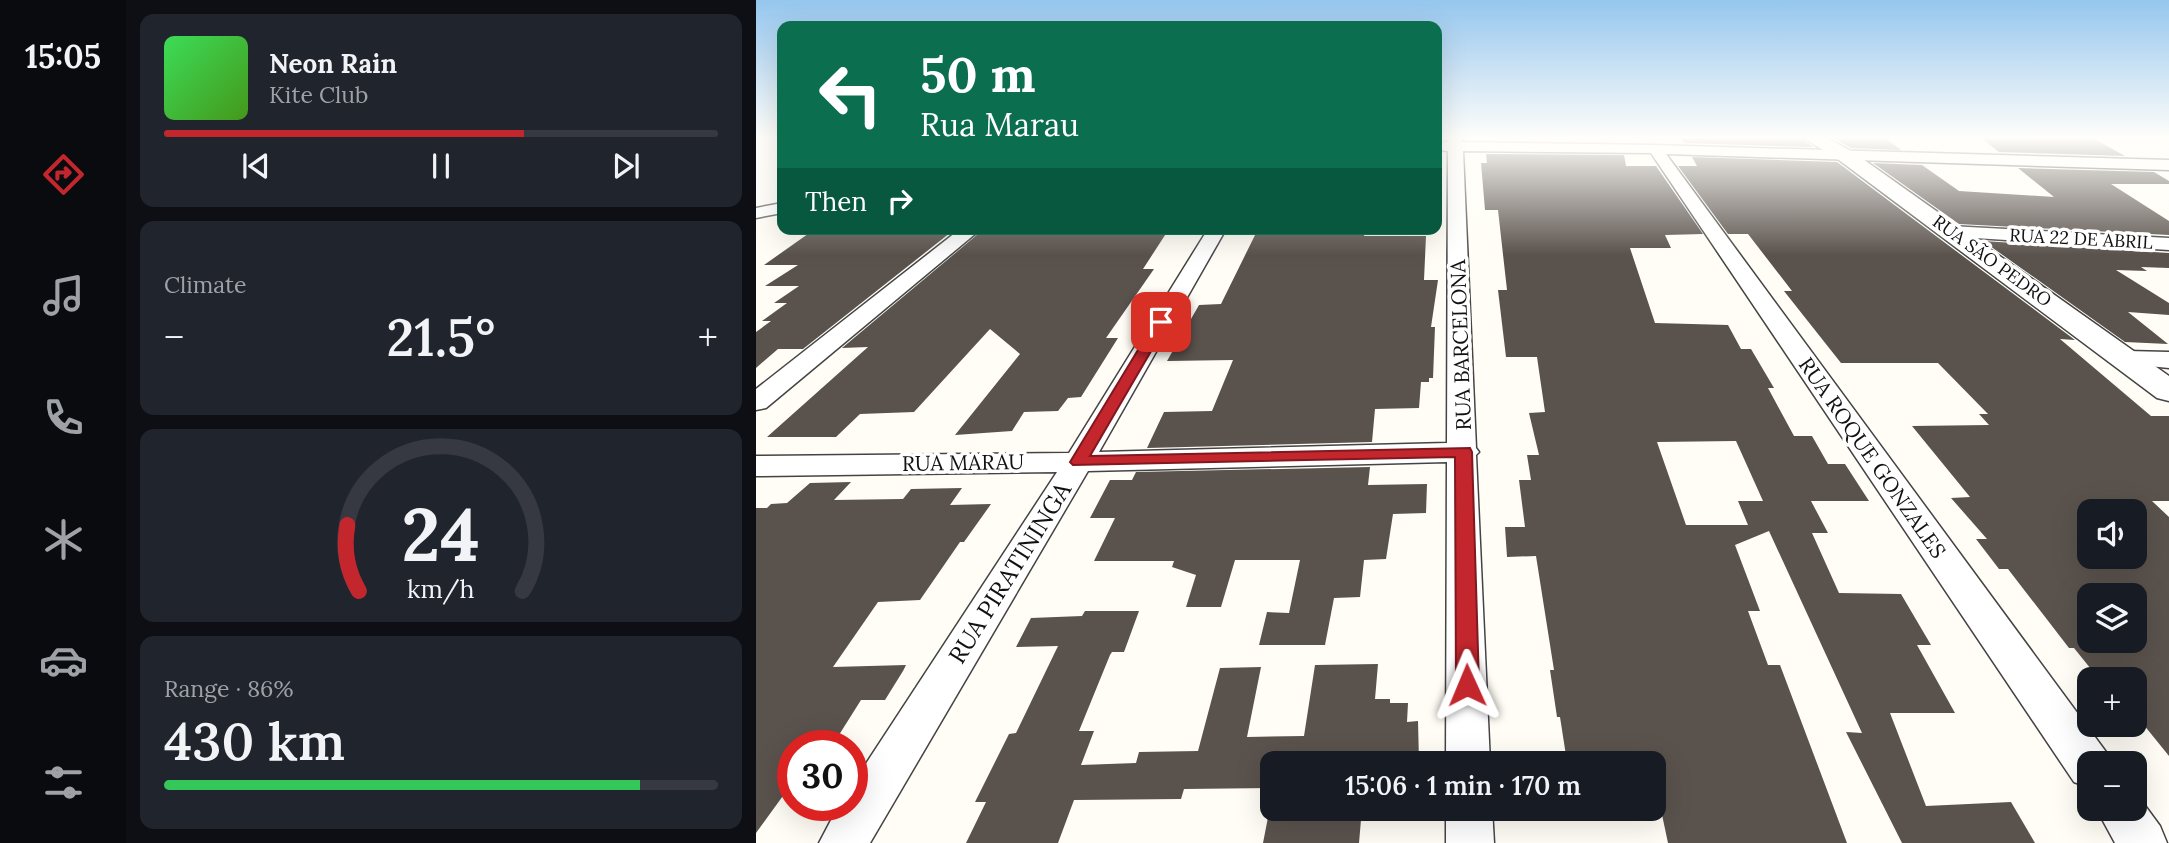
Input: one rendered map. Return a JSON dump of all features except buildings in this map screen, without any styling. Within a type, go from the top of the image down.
[{"type":"street","name":"RUA BARCELONA","points":[[1451,176],[1464,452],[1468,751]]},
{"type":"street","name":"RUA ROQUE GONZALES","points":[[1674,176],[2079,751]]},
{"type":"street","name":"RUA SÃO PEDRO","points":[[1873,176],[2169,391]]},
{"type":"street","points":[[756,213],[777,209]]},
{"type":"street","name":"RUA 22 DE ABRIL","points":[[1950,233],[2169,244]]},
{"type":"street","points":[[756,402],[965,235]]},
{"type":"street","name":"RUA PIRATININGA","points":[[843,843],[1079,462],[1213,235]]},
{"type":"street","points":[[2127,358],[2169,360]]},
{"type":"street","name":"RUA MARAU","points":[[756,466],[1079,462],[1464,452]]},
{"type":"street","points":[[1469,821],[1469,843]]},
{"type":"street","points":[[2128,821],[2143,843]]},
{"type":"route","points":[[1161,322],[1079,462],[1464,452],[1467,685]]}]
